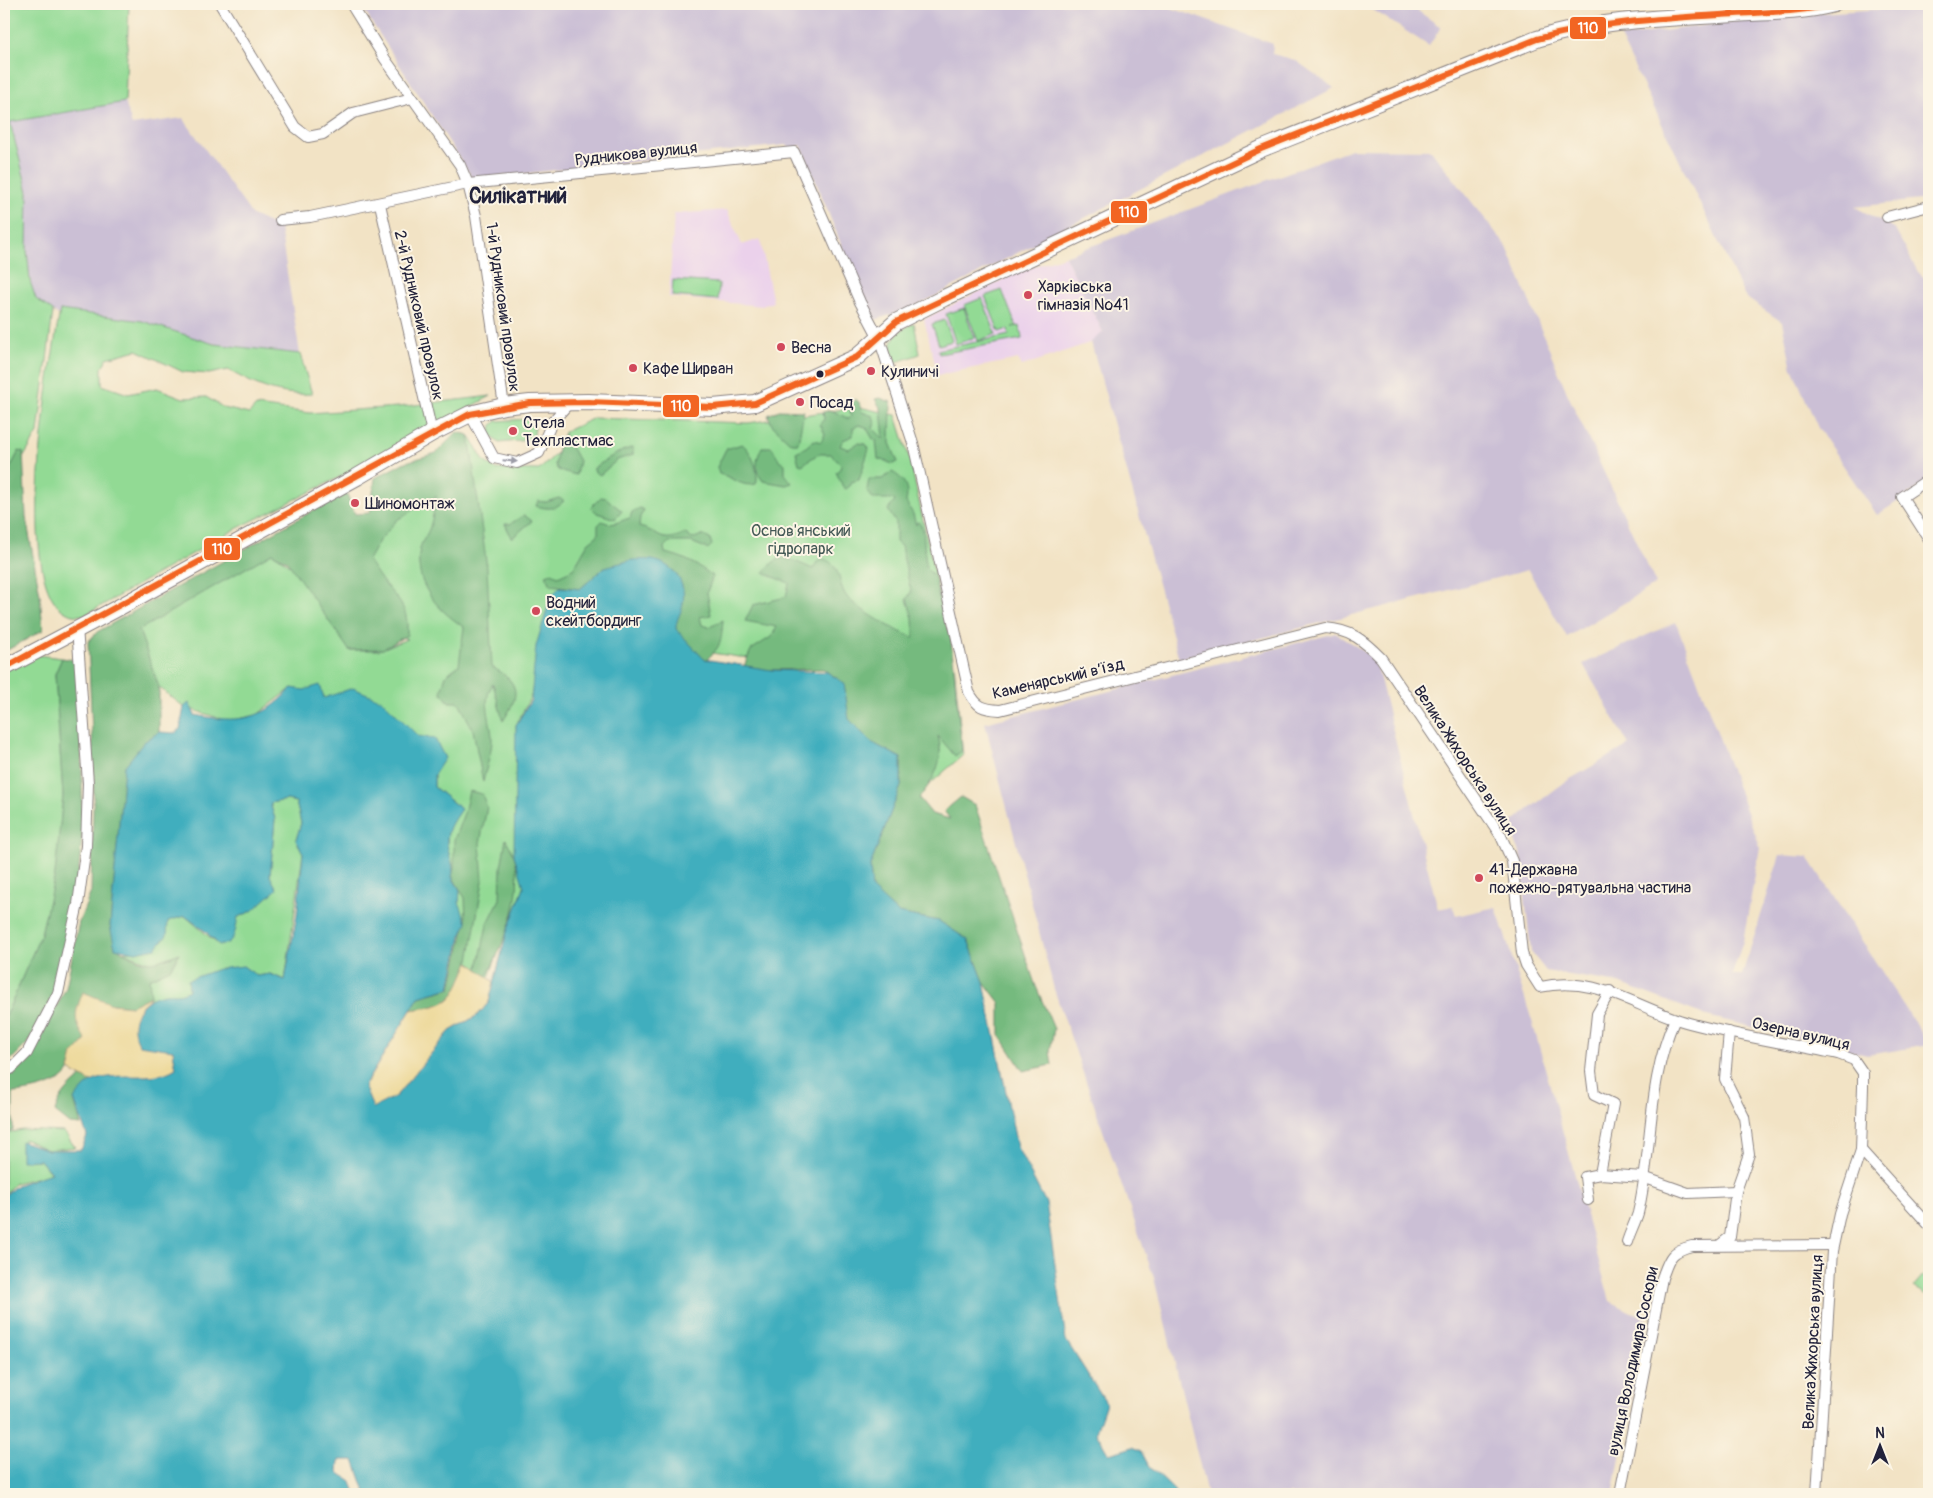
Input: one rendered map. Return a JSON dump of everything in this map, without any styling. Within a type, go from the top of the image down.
[{"type":"main road","points":[[4,668],[77,627],[114,610],[357,477],[432,433],[470,414],[504,406],[571,401],[713,407],[755,403],[857,357],[896,322],[1261,149],[1537,39],[1568,30],[1604,25],[1800,10],[1834,4]]},
{"type":"street","points":[[220,4],[295,126],[308,137],[323,134],[353,113],[412,98]]},
{"type":"street","name":"1-й Рудниковий провулок","points":[[351,4],[412,98],[460,164],[468,184],[478,225],[504,406]]},
{"type":"street","name":"Рудникова вулиця","points":[[280,220],[310,218],[468,184],[794,152],[860,302],[879,338]]},
{"type":"street","name":"2-й Рудниковий провулок","points":[[380,204],[432,433]]},
{"type":"street","points":[[1887,217],[1929,206]]},
{"type":"street","name":"Каменярський в’їзд","points":[[879,338],[914,442],[969,692],[975,704],[984,710],[1000,710],[1325,628],[1342,629]]},
{"type":"street","points":[[470,414],[494,458],[518,463],[539,453],[552,422],[571,401]]},
{"type":"street","points":[[1929,479],[1902,497],[1929,539]]},
{"type":"street","points":[[4,1072],[12,1069],[27,1053],[58,993],[78,904],[86,846],[88,783],[77,627]]},
{"type":"street","name":"Велика Жихорська вулиця","points":[[1342,629],[1362,639],[1381,658],[1501,836],[1512,861],[1522,953],[1526,965],[1540,987]]},
{"type":"street","name":"Озерна вулиця","points":[[1540,987],[1557,983],[1602,988],[1675,1019],[1838,1054],[1854,1060],[1864,1073],[1861,1150],[1840,1214],[1833,1244]]},
{"type":"street","points":[[1600,1174],[1613,1104],[1594,1095],[1591,1071],[1597,1014],[1610,991]]},
{"type":"street","points":[[1626,1242],[1638,1214],[1658,1075],[1666,1040],[1675,1019]]},
{"type":"street","name":"Озерна вулиця","points":[[1720,1245],[1730,1238],[1736,1191],[1749,1154],[1744,1117],[1725,1079],[1729,1032]]},
{"type":"street","points":[[1861,1150],[1929,1225]]},
{"type":"street","points":[[1588,1200],[1585,1177],[1600,1174],[1643,1176],[1688,1193],[1736,1191]]},
{"type":"street","name":"Велика Жихорська вулиця","points":[[1720,1245],[1833,1244],[1817,1494]]},
{"type":"street","name":"вулиця Володимира Сосюри","points":[[1620,1494],[1662,1278],[1670,1258],[1679,1249],[1720,1245]]},
{"type":"shaded area","points":[[360,4],[1160,4],[1273,44],[1272,54],[1295,60],[1334,88],[914,307],[872,321],[801,145],[792,149],[785,145],[473,179]]},
{"type":"shaded area","points":[[1364,4],[1422,4],[1418,11],[1441,27],[1429,46]]},
{"type":"shaded area","points":[[1929,6],[1929,199],[1855,207],[1894,228],[1918,272],[1929,282],[1929,481],[1877,515],[1818,428],[1792,368],[1782,322],[1745,297],[1620,37],[1773,16]]},
{"type":"shaded area","points":[[125,102],[132,125],[183,118],[252,215],[280,228],[300,354],[260,354],[174,334],[57,314],[33,301],[10,121]]},
{"type":"shaded area","points":[[1351,149],[1431,150],[1507,247],[1568,395],[1656,584],[1567,637],[1528,570],[1179,659],[1091,342],[1103,332],[1065,256]]},
{"type":"shaded area","points":[[727,210],[742,245],[760,239],[773,302],[762,306],[669,297],[674,214]]},
{"type":"shaded area","name":"Харківська гімназія №41","points":[[1065,256],[1103,332],[1095,341],[1022,366],[1018,359],[938,375],[924,319],[1020,271]]},
{"type":"shaded area","points":[[1676,622],[1760,847],[1743,941],[1732,975],[1742,975],[1780,855],[1808,857],[1929,1045],[1867,1055],[1707,1016],[1619,983],[1546,971],[1531,952],[1520,852],[1508,825],[1565,782],[1629,745],[1583,664]]},
{"type":"shaded area","points":[[1336,633],[1375,659],[1438,909],[1453,906],[1456,916],[1496,907],[1532,1021],[1610,1301],[1647,1320],[1613,1494],[1207,1494],[1154,1278],[1054,989],[985,723]]},
{"type":"green space","points":[[4,4],[129,4],[125,102],[10,122],[28,192],[27,250],[30,281],[36,299],[53,311],[38,433],[19,465],[4,482]]},
{"type":"green space","points":[[673,280],[719,283],[718,300],[672,296]]},
{"type":"green space","points":[[1002,290],[1016,326],[1012,327],[1020,326],[1022,339],[939,354],[938,350],[1009,335],[1008,329],[999,332],[985,296]]},
{"type":"green space","points":[[982,298],[996,334],[978,341],[964,305]]},
{"type":"green space","points":[[964,308],[974,338],[956,344],[946,314]]},
{"type":"green space","points":[[60,310],[142,321],[214,344],[300,354],[312,394],[278,392],[248,381],[228,370],[209,374],[183,372],[137,350],[107,358],[102,368],[102,385],[128,394],[157,388],[183,398],[206,397],[224,408],[249,414],[256,406],[310,413],[398,407],[491,396],[378,458],[236,529],[85,615],[60,608],[45,579],[38,536],[38,484],[43,429]]},
{"type":"green space","points":[[945,320],[952,341],[939,345],[932,324]]},
{"type":"green space","points":[[914,323],[920,354],[894,363],[892,343],[894,338],[901,330]]},
{"type":"green space","points":[[880,398],[891,402],[890,443],[898,462],[893,464],[878,459],[876,440],[873,439],[866,427],[859,425],[853,428],[853,436],[843,440],[840,446],[849,449],[858,443],[866,444],[869,449],[859,480],[851,482],[851,485],[846,489],[843,487],[836,472],[840,469],[841,465],[831,454],[818,454],[802,465],[799,464],[796,452],[814,440],[821,442],[825,434],[820,424],[824,419],[823,412],[831,410],[849,419],[851,417],[849,405],[855,399],[859,402],[862,412],[873,416],[875,423],[873,428],[884,439],[881,409],[875,399]]},
{"type":"green space","name":"Основ'янський гідропарк","points":[[859,407],[896,415],[910,460],[954,664],[963,755],[922,791],[828,664],[739,657],[705,652],[684,575],[674,571],[574,589],[551,596],[531,696],[516,725],[524,887],[486,984],[469,961],[459,902],[460,890],[447,848],[448,827],[461,809],[434,787],[434,775],[324,698],[292,688],[257,715],[228,721],[184,707],[155,684],[139,630],[141,622],[272,553],[285,562],[307,584],[349,650],[379,650],[407,639],[399,636],[353,565],[383,522],[472,469],[469,435],[484,461],[495,469],[539,470],[557,453],[564,432],[594,418],[748,423]]},
{"type":"green space","points":[[779,410],[804,411],[798,443],[791,443],[772,425],[768,415]]},
{"type":"green space","points":[[528,419],[535,427],[534,435],[529,440],[499,443],[490,435],[492,425],[497,421]]},
{"type":"green space","points":[[457,432],[469,435],[487,568],[492,667],[513,684],[515,690],[513,704],[503,721],[493,684],[490,690],[487,704],[492,744],[483,782],[473,730],[459,702],[449,702],[441,692],[446,675],[459,665],[464,627],[444,612],[436,603],[423,584],[420,573],[420,548],[430,527],[436,496],[397,520],[379,541],[368,560],[402,605],[407,620],[407,635],[383,649],[349,650],[287,561],[272,553],[139,630],[159,687],[159,732],[144,742],[124,770],[110,926],[118,949],[143,961],[161,960],[180,953],[170,969],[149,979],[151,996],[132,1006],[112,1004],[75,1053],[70,1069],[65,1076],[59,1081],[44,1087],[13,1093],[13,1130],[4,1135],[4,1078],[21,1068],[37,1045],[66,988],[79,922],[91,892],[94,776],[88,642],[97,632],[346,492],[355,514],[370,513],[375,478],[403,463],[436,453]]},
{"type":"green space","points":[[564,434],[579,461],[576,475],[558,470],[555,465],[559,443]]},
{"type":"green space","points":[[742,444],[746,447],[754,462],[757,474],[756,484],[746,485],[719,474],[717,467],[726,449]]},
{"type":"green space","points":[[633,447],[633,455],[617,460],[600,475],[594,471],[594,468],[615,454]]},
{"type":"green space","points":[[762,447],[772,447],[779,460],[785,464],[785,474],[792,483],[786,485],[763,481],[757,469],[758,456]]},
{"type":"green space","points":[[19,451],[23,452],[26,517],[40,595],[43,630],[4,652],[4,480]]},
{"type":"green space","points":[[892,472],[905,484],[907,492],[906,502],[913,514],[916,525],[918,521],[923,529],[926,568],[935,577],[941,610],[951,639],[962,751],[955,756],[938,736],[940,753],[937,769],[919,798],[932,814],[950,819],[944,811],[961,797],[975,805],[1035,984],[1054,1029],[1050,1051],[1052,1065],[1023,1071],[1000,1035],[1000,1003],[984,982],[968,940],[939,921],[898,913],[872,890],[870,866],[901,786],[901,758],[871,742],[848,719],[844,683],[823,669],[768,670],[744,666],[751,650],[771,637],[777,627],[745,621],[753,605],[786,597],[789,583],[764,573],[770,565],[781,559],[792,560],[813,569],[817,562],[824,559],[830,562],[837,570],[844,592],[852,602],[889,626],[914,637],[913,618],[907,599],[911,592],[901,546],[896,542],[896,523],[888,510],[895,501],[892,499],[873,499],[867,490],[869,479],[882,479]]},
{"type":"green space","points":[[601,497],[606,498],[622,511],[615,519],[597,513],[591,507]]},
{"type":"green space","points":[[559,498],[564,501],[554,507],[536,506],[538,501],[546,502]]},
{"type":"green space","points":[[640,508],[644,510],[640,517],[639,527],[665,538],[677,537],[685,533],[692,539],[702,535],[710,539],[712,545],[708,549],[691,542],[669,542],[664,547],[665,553],[690,562],[713,576],[707,592],[711,615],[700,617],[702,625],[710,627],[723,620],[720,643],[705,661],[676,629],[675,623],[683,601],[683,593],[674,571],[605,567],[580,589],[551,585],[546,575],[552,573],[558,576],[573,569],[588,543],[598,535],[598,525],[602,521],[610,523],[619,522],[630,518],[632,512]]},
{"type":"green space","points":[[524,515],[532,521],[512,538],[505,524],[510,524]]},
{"type":"green space","points":[[29,654],[62,658],[55,674],[63,796],[55,877],[41,934],[4,1020],[4,907],[8,891],[4,905],[4,669]]},
{"type":"green space","points":[[62,658],[76,660],[82,763],[82,835],[76,900],[51,1001],[27,1044],[4,1067],[4,1020],[41,934],[55,874],[63,796],[55,674]]},
{"type":"green space","points":[[469,791],[482,794],[487,807],[480,843],[483,881],[467,972],[455,995],[438,1006],[411,1010],[419,997],[451,988],[466,920],[465,898],[452,876],[454,840],[464,813]]},
{"type":"green space","points":[[287,800],[296,802],[301,823],[296,840],[303,853],[285,980],[270,974],[257,976],[243,966],[189,990],[181,997],[167,994],[149,999],[145,980],[178,954],[152,963],[123,952],[150,949],[167,921],[185,916],[219,945],[238,917],[252,911],[270,876],[275,819],[270,803]]},
{"type":"green space","points":[[506,839],[516,863],[518,879],[513,912],[502,945],[479,989],[475,982],[487,925],[500,899],[501,867]]},
{"type":"green space","points":[[95,1068],[101,1073],[74,1099],[81,1125],[70,1124],[55,1112],[57,1105],[70,1086]]},
{"type":"green space","points":[[22,1130],[64,1132],[75,1147],[48,1150],[24,1139],[24,1161],[40,1160],[51,1174],[15,1183],[4,1195],[4,1134]]},
{"type":"green space","points":[[1929,1269],[1929,1296],[1914,1287]]},
{"type":"sand","points":[[469,962],[494,982],[489,1002],[478,1015],[450,1031],[396,1096],[373,1109],[364,1087],[411,1010],[436,1005],[450,998],[455,993]]},
{"type":"sand","points":[[83,992],[112,1004],[131,1006],[149,997],[140,1007],[139,1044],[173,1050],[176,1068],[164,1075],[101,1079],[91,1082],[69,1070],[73,1054],[86,1040],[76,1017]]},
{"type":"water","points":[[632,560],[659,562],[672,569],[680,581],[684,595],[676,629],[704,659],[771,670],[827,672],[844,683],[849,719],[871,742],[901,758],[901,786],[870,866],[872,889],[898,913],[939,921],[968,940],[984,982],[1017,1147],[1046,1203],[1066,1340],[1106,1403],[1096,1432],[1109,1454],[1133,1447],[1141,1451],[1149,1466],[1175,1491],[1174,1494],[366,1494],[354,1460],[339,1460],[338,1472],[351,1481],[355,1494],[4,1494],[4,1196],[17,1185],[51,1173],[40,1160],[21,1161],[21,1141],[48,1150],[81,1150],[87,1136],[74,1099],[91,1082],[101,1078],[156,1075],[167,1073],[176,1068],[173,1050],[139,1045],[134,1031],[134,1022],[143,1005],[159,995],[185,992],[189,990],[188,980],[218,969],[243,966],[257,976],[270,974],[285,980],[297,914],[303,853],[296,840],[301,823],[296,802],[287,800],[270,803],[275,819],[270,876],[277,889],[252,911],[238,917],[234,936],[229,942],[219,945],[205,931],[185,916],[168,921],[167,935],[156,948],[136,952],[115,948],[110,926],[124,767],[144,742],[159,732],[175,733],[180,729],[184,707],[189,703],[195,715],[210,718],[236,719],[259,714],[270,708],[292,688],[304,690],[320,685],[324,698],[353,688],[382,700],[418,736],[435,739],[445,758],[434,775],[434,787],[461,809],[450,828],[447,843],[453,866],[452,877],[460,890],[459,902],[467,923],[461,936],[450,988],[419,997],[364,1086],[373,1108],[396,1096],[450,1031],[478,1015],[489,1002],[507,932],[524,887],[514,855],[516,725],[531,700],[536,646],[551,596],[560,587],[580,589],[605,567]]},
{"type":"transit line","name":"110","points":[[4,668],[470,414],[530,403],[588,402],[713,407],[755,403],[857,357],[896,322],[1261,149],[1537,39],[1586,28],[1635,21],[1809,9],[1834,4]]},
{"type":"place","name":"Харківська гімназія №41","points":[[1028,295]]},
{"type":"place","name":"Весна","points":[[781,347]]},
{"type":"place","name":"Кафе Ширван","points":[[633,368]]},
{"type":"place","name":"Кулиничі","points":[[871,371]]},
{"type":"place","name":"Посад","points":[[800,402]]},
{"type":"place","name":"Стела Техпластмас","points":[[513,431]]},
{"type":"place","name":"Шиномонтаж","points":[[355,503]]},
{"type":"place","name":"Водний скейтбординг","points":[[536,611]]},
{"type":"place","name":"41-Державна пожежно-рятувальна частина","points":[[1479,878]]},
{"type":"district","name":"Силікатний","points":[[518,196]]}]
